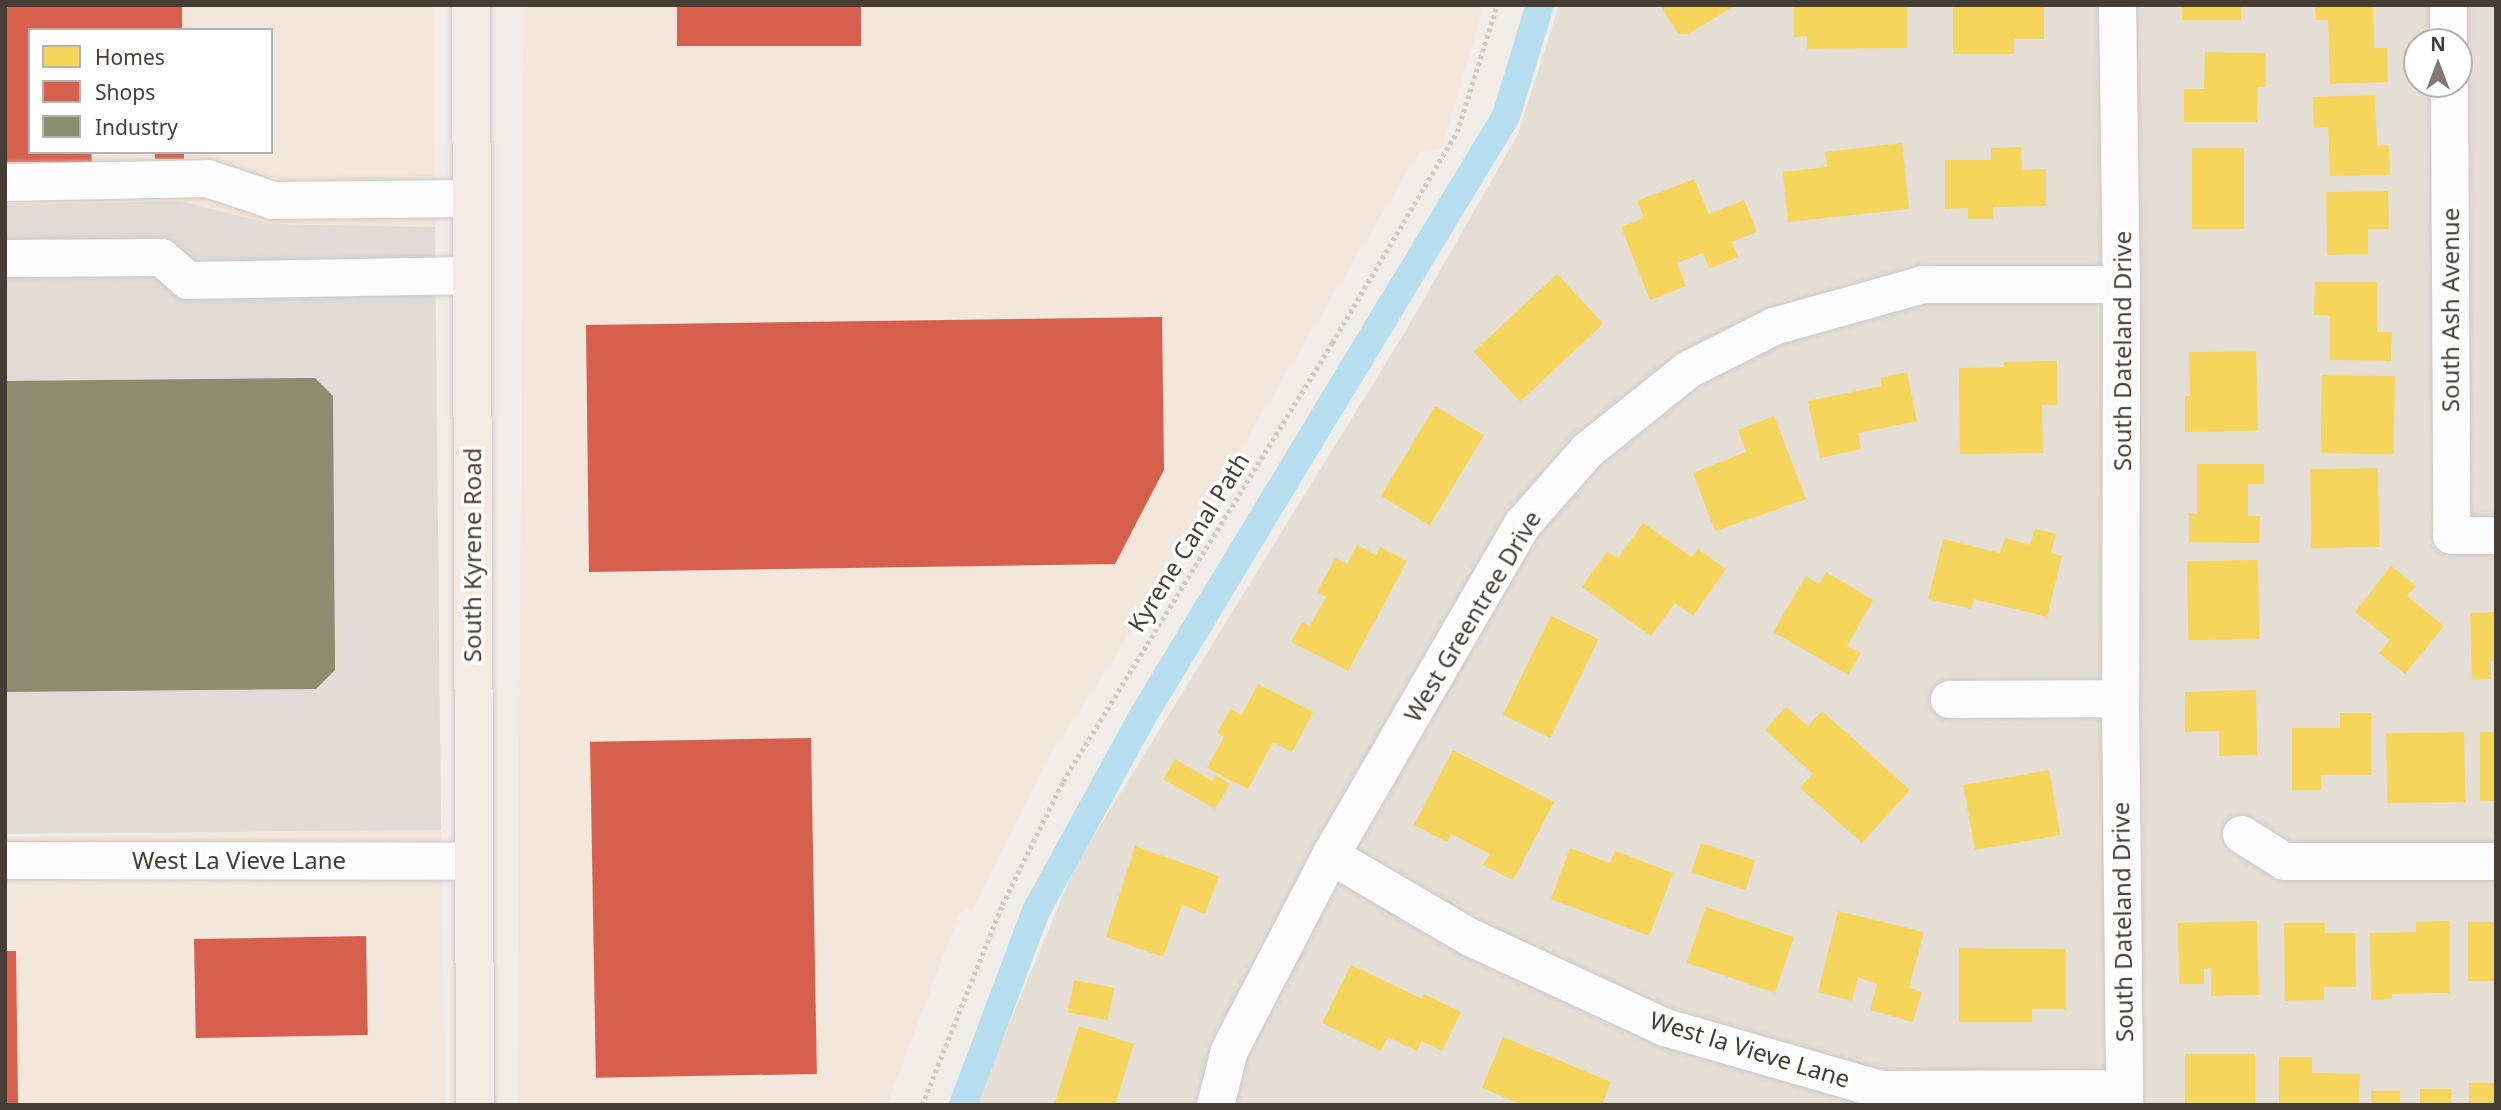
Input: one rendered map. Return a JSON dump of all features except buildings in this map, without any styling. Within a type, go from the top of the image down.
[{"type":"main road","name":"South Kyrene Road","points":[[471,5],[472,861],[475,1105]]},
{"type":"street","name":"South Dateland Drive","points":[[2117,5],[2122,284],[2120,698],[2124,1096]]},
{"type":"street","points":[[2448,5],[2448,28]]},
{"type":"street","name":"South Ash Avenue","points":[[2449,98],[2451,535],[2496,535]]},
{"type":"street","points":[[5,182],[207,178],[273,201],[470,198]]},
{"type":"street","points":[[5,258],[161,257],[187,280],[470,275]]},
{"type":"street","name":"West Greentree Drive","points":[[1215,1105],[1229,1050],[1330,855],[1522,524],[1587,450],[1688,369],[1773,326],[1923,284],[2122,284]]},
{"type":"street","points":[[1949,699],[2120,698]]},
{"type":"street","points":[[2241,834],[2284,861],[2496,861]]},
{"type":"street","name":"West la Vieve Lane","points":[[1330,855],[1470,937],[1665,1027],[1880,1089],[2124,1096]]},
{"type":"street","name":"West La Vieve Lane","points":[[5,860],[472,861]]},
{"type":"path","name":"Kyrene Canal Path","points":[[922,1105],[1002,905],[1063,781],[1457,132],[1497,5]]},
{"type":"shaded area","points":[[5,5],[434,5],[435,227],[271,224],[180,201],[5,205]]},
{"type":"shaded area","points":[[524,5],[1484,5],[1442,147],[1419,153],[1126,639],[1046,761],[973,908],[960,912],[887,1105],[517,1105]]},
{"type":"shaded area","points":[[1559,5],[2496,5],[2496,1105],[975,1105],[1076,865],[1405,332],[1518,134]]},
{"type":"shaded area","points":[[180,201],[271,224],[435,227],[441,830],[5,834],[5,205]]},
{"type":"shaded area","points":[[441,830],[446,1105],[10,1105],[5,838]]},
{"type":"waterway","points":[[963,1105],[1036,911],[1141,719],[1506,116],[1540,5]]}]
